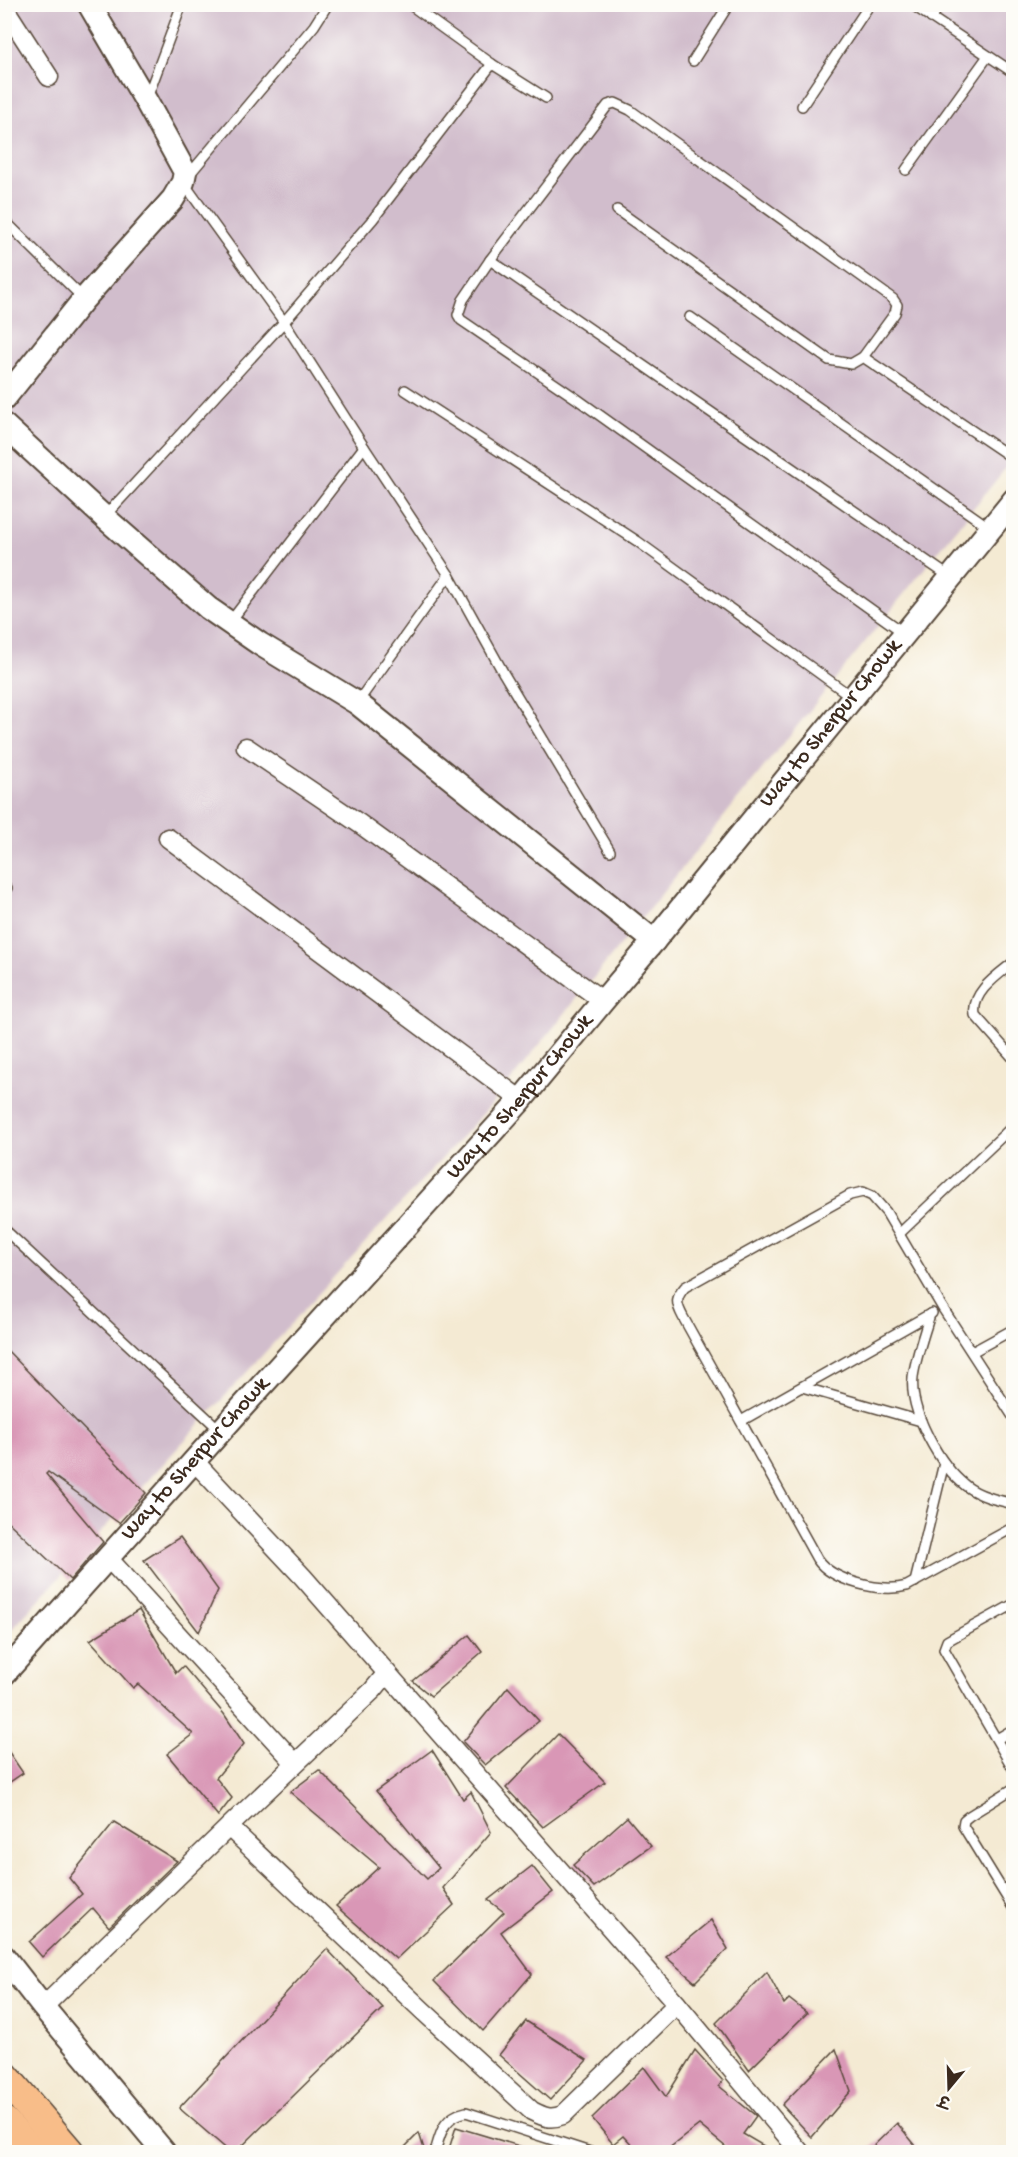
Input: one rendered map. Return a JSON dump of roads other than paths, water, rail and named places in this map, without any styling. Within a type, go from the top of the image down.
[{"type":"highway","points":[[4,2076],[69,2152]]},
{"type":"highway","points":[[4,2122],[31,2152]]},
{"type":"street","points":[[4,399],[84,299],[173,199],[183,182],[185,172],[89,4]]},
{"type":"street","points":[[4,7],[49,76]]},
{"type":"street","points":[[4,425],[104,517],[228,624],[357,703],[654,941]]},
{"type":"street","name":"Way to Sherpur Chowk","points":[[4,1674],[522,1100],[1014,500]]},
{"type":"street","points":[[246,747],[360,824],[603,1000]]},
{"type":"street","points":[[168,838],[522,1100]]},
{"type":"street","points":[[194,1461],[303,1577],[677,2004],[800,2152]]},
{"type":"street","points":[[108,1558],[295,1763]]},
{"type":"street","points":[[43,2007],[295,1763],[374,1690],[387,1673]]},
{"type":"street","points":[[229,1827],[430,2018],[532,2111],[542,2117],[552,2119],[563,2115],[677,2004]]},
{"type":"street","points":[[4,1957],[164,2152]]},
{"type":"lane","points":[[146,101],[182,4]]},
{"type":"lane","points":[[328,4],[314,26],[183,182],[284,322],[449,575],[504,674],[609,851]]},
{"type":"lane","points":[[409,4],[492,64],[546,98]]},
{"type":"lane","points":[[693,61],[729,4]]},
{"type":"lane","points":[[801,106],[870,4]]},
{"type":"lane","points":[[911,4],[1014,73]]},
{"type":"lane","points":[[931,18],[941,4]]},
{"type":"lane","points":[[906,170],[988,56]]},
{"type":"lane","points":[[104,517],[284,322],[373,219],[492,64]]},
{"type":"lane","points":[[617,210],[829,360],[851,364],[863,357],[895,313],[897,305],[893,299],[621,104],[615,103],[608,105],[490,260],[463,300],[458,315],[461,320],[577,399],[904,633]]},
{"type":"lane","points":[[4,220],[84,299]]},
{"type":"lane","points":[[490,260],[950,578]]},
{"type":"lane","points":[[690,317],[990,528]]},
{"type":"lane","points":[[863,357],[1014,459]]},
{"type":"lane","points":[[405,390],[637,541],[852,697]]},
{"type":"lane","points":[[228,624],[364,447]]},
{"type":"lane","points":[[357,703],[449,575]]},
{"type":"lane","points":[[1014,962],[981,991],[974,1007],[975,1016],[1014,1059]]},
{"type":"lane","points":[[900,1233],[1014,1125]]},
{"type":"lane","points":[[1014,1418],[942,1307],[886,1212],[872,1196],[863,1192],[850,1195],[686,1287],[677,1298],[677,1306],[822,1566],[840,1577],[879,1588],[896,1589],[915,1582],[1014,1527]]},
{"type":"lane","points":[[4,1229],[221,1431]]},
{"type":"lane","points":[[741,1421],[942,1307]]},
{"type":"lane","points":[[930,1314],[913,1378],[915,1403],[921,1421],[944,1463],[955,1477],[980,1494],[1014,1504]]},
{"type":"lane","points":[[972,1352],[1014,1329]]},
{"type":"lane","points":[[802,1387],[921,1421]]},
{"type":"lane","points":[[915,1582],[944,1463]]},
{"type":"lane","points":[[1014,1604],[947,1641],[944,1649],[1014,1770]]},
{"type":"lane","points":[[997,1738],[1014,1729]]},
{"type":"lane","points":[[1014,1788],[969,1816],[964,1820],[963,1826],[1014,1909]]},
{"type":"lane","points":[[435,2152],[446,2123],[454,2115],[466,2112],[590,2152]]}]
